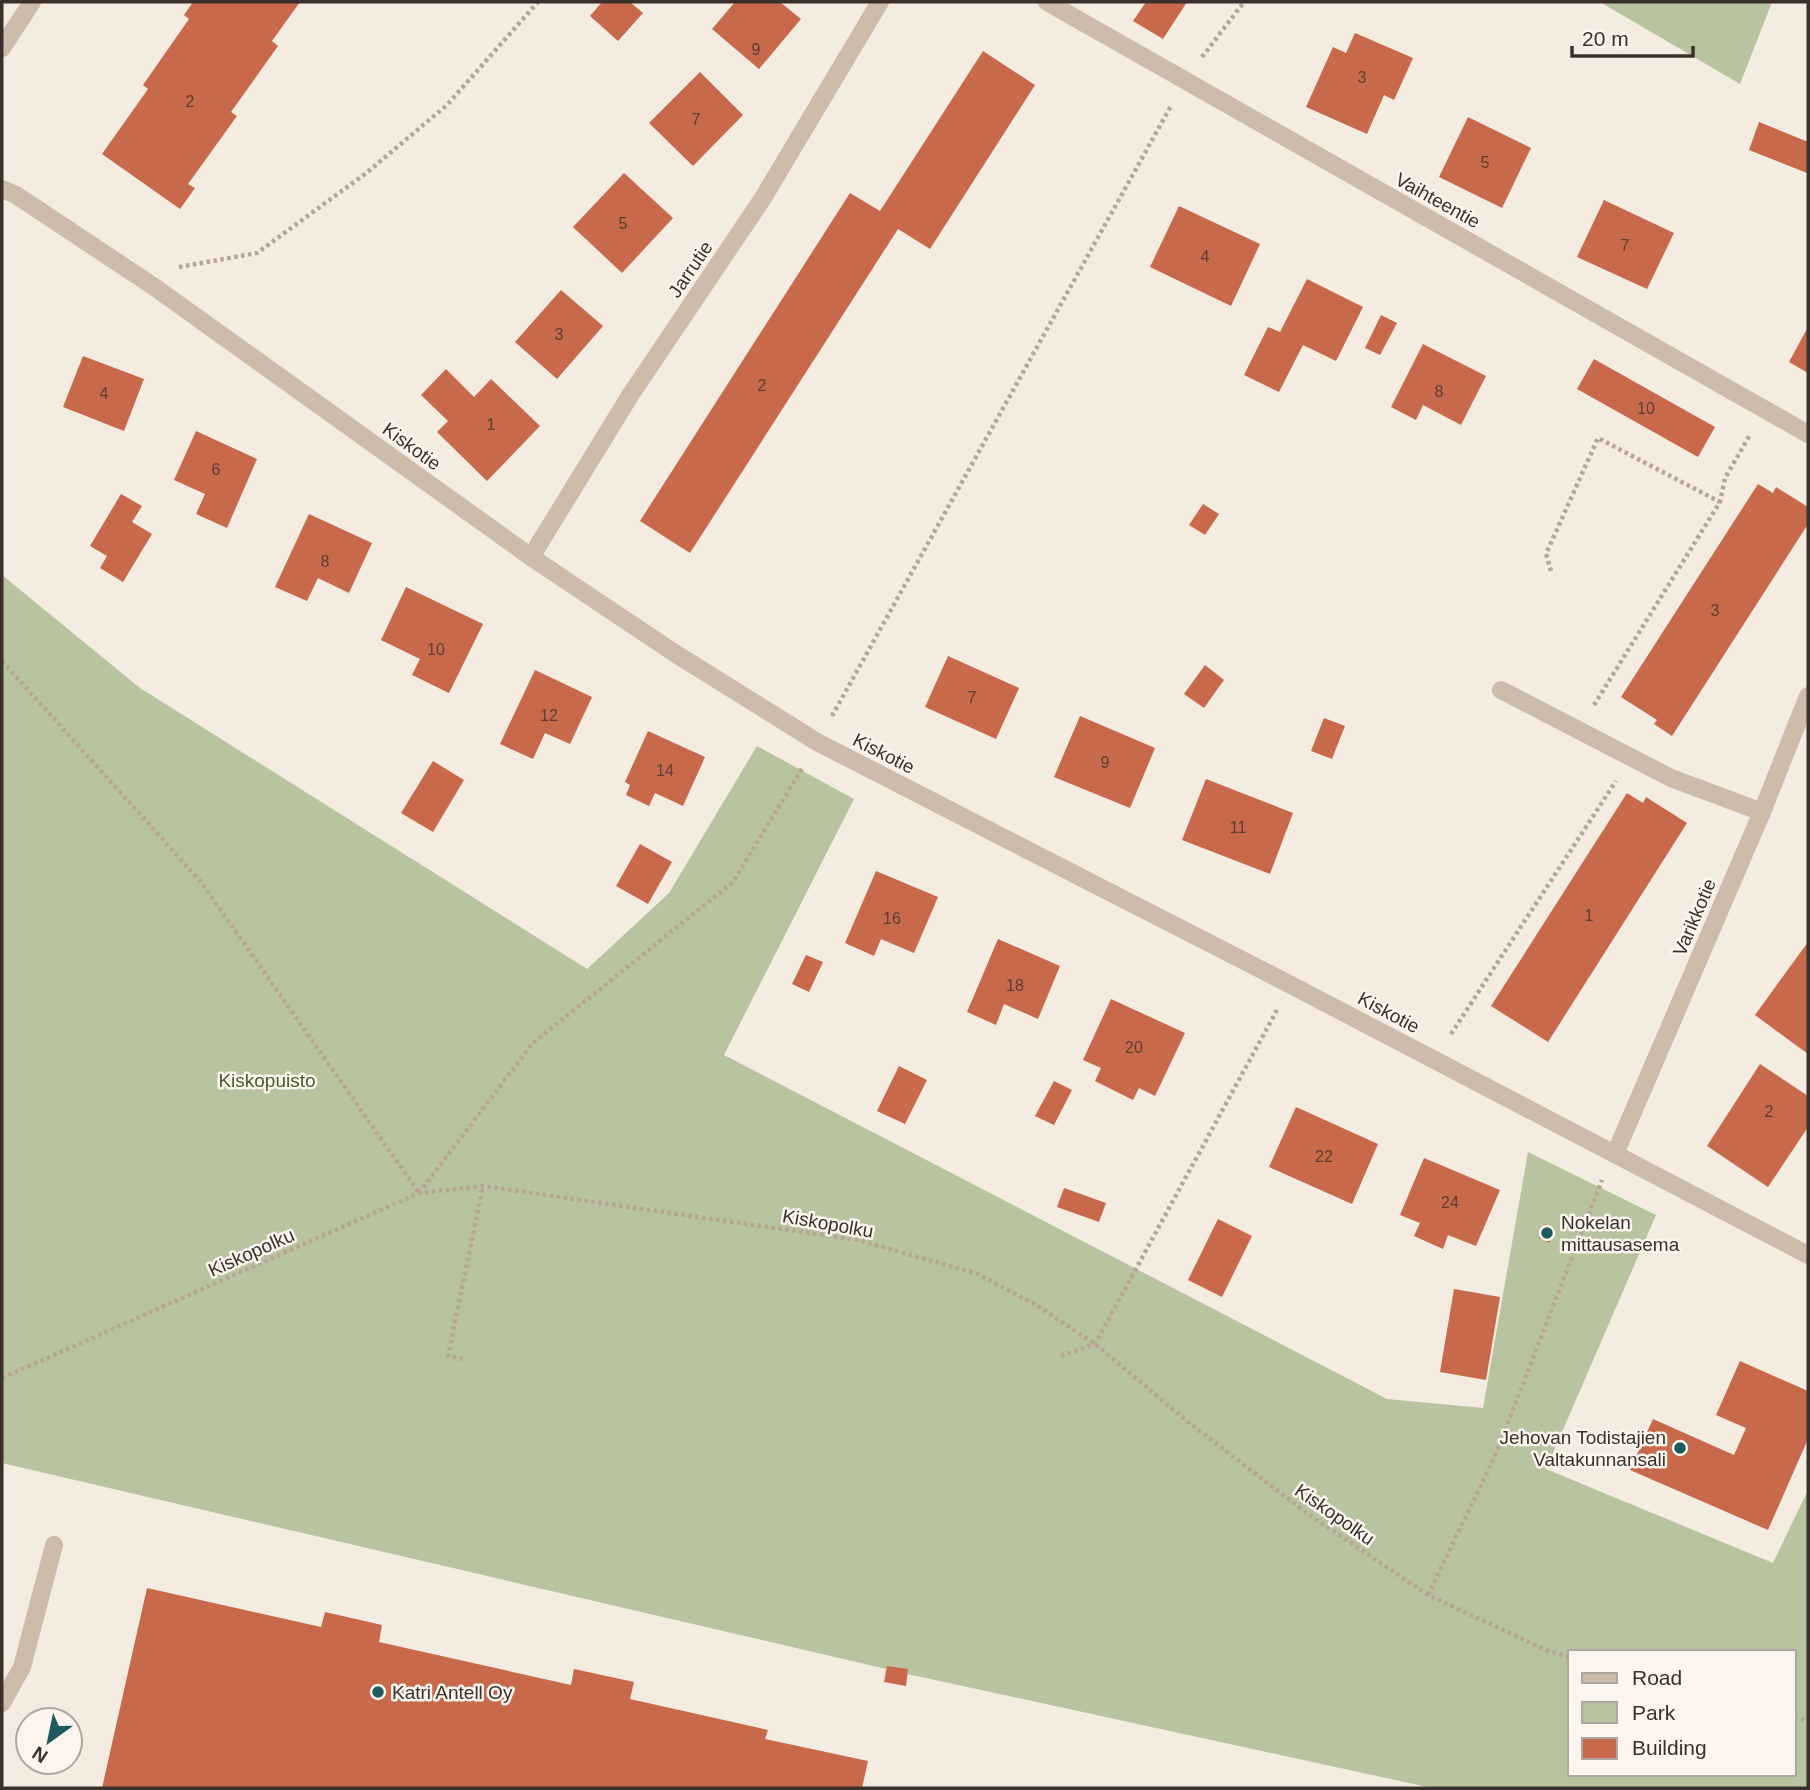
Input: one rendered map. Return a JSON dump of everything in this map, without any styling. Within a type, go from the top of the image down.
[{"type":"street","points":[[2,48],[32,2]]},
{"type":"street","name":"Jarrutie","points":[[531,557],[631,394],[763,198],[880,2]]},
{"type":"street","name":"Vaihteentie","points":[[1047,2],[1808,434]]},
{"type":"street","name":"Kiskotie","points":[[2,188],[153,286],[531,557],[676,654],[817,742],[1291,985],[1808,1255]]},
{"type":"street","points":[[1501,690],[1671,778],[1762,812]]},
{"type":"street","name":"Varikkotie","points":[[1615,1154],[1762,812],[1808,696]]},
{"type":"street","points":[[2,1703],[22,1667],[54,1545]]},
{"type":"path","points":[[171,268],[257,253],[311,214],[365,174],[447,105],[538,2]]},
{"type":"path","points":[[830,720],[1185,79],[1244,2]]},
{"type":"path","points":[[1579,730],[1720,502],[1725,478],[1766,410]]},
{"type":"path","points":[[1550,571],[1546,554],[1598,438],[1720,502]]},
{"type":"path","points":[[2,661],[201,882],[419,1193],[532,1044],[733,882],[806,761]]},
{"type":"path","points":[[1446,1041],[1632,757]]},
{"type":"path","points":[[1061,1356],[1095,1344],[1279,1006]]},
{"type":"path","points":[[1428,1595],[1494,1456],[1602,1178],[1615,1154]]},
{"type":"path","points":[[463,1359],[448,1356],[483,1186]]},
{"type":"path","name":"Kiskopolku","points":[[2,1378],[419,1193],[483,1186],[858,1240],[978,1274],[1036,1305],[1095,1344],[1188,1422],[1308,1514],[1428,1595],[1546,1650],[1568,1657]]},
{"type":"green space","points":[[1600,2],[1772,2],[1740,84]]},
{"type":"green space","name":"Kiskopuisto","points":[[2,575],[140,688],[587,969],[669,893],[757,746],[854,799],[724,1055],[1387,1399],[1483,1408],[1528,1152],[1656,1215],[1546,1469],[1773,1563],[1808,1490],[1808,1788],[1432,1788],[912,1675],[2,1463]]},
{"type":"building","points":[[193,2],[300,2],[272,41],[278,46],[231,112],[237,116],[188,184],[195,188],[180,209],[102,154],[148,89],[143,85],[189,19],[184,15]]},
{"type":"building","points":[[602,2],[630,2],[643,13],[618,41],[590,16]]},
{"type":"building","points":[[735,2],[780,2],[801,19],[759,69],[712,29]]},
{"type":"building","points":[[1146,2],[1187,2],[1163,39],[1133,21]]},
{"type":"building","points":[[1355,33],[1413,58],[1394,100],[1384,95],[1367,134],[1306,107],[1333,47],[1346,53]]},
{"type":"building","points":[[983,51],[1035,85],[930,249],[898,229],[690,553],[640,521],[850,193],[880,211]]},
{"type":"building","points":[[700,72],[743,115],[693,166],[649,123]]},
{"type":"building","points":[[1468,117],[1531,148],[1502,208],[1439,177]]},
{"type":"building","points":[[1759,122],[1808,142],[1807,173],[1749,150]]},
{"type":"building","points":[[624,173],[673,218],[622,273],[573,227]]},
{"type":"building","points":[[1604,200],[1674,233],[1647,289],[1577,257]]},
{"type":"building","points":[[1179,206],[1260,244],[1231,306],[1150,267]]},
{"type":"building","points":[[1307,279],[1363,307],[1336,361],[1303,345],[1279,392],[1244,375],[1268,327],[1280,332]]},
{"type":"building","points":[[561,290],[603,326],[557,379],[515,342]]},
{"type":"building","points":[[1381,315],[1397,323],[1380,355],[1365,348]]},
{"type":"building","points":[[1808,327],[1808,373],[1789,362]]},
{"type":"building","points":[[1423,344],[1486,376],[1461,425],[1423,405],[1416,420],[1391,407]]},
{"type":"building","points":[[83,356],[144,379],[124,431],[63,407]]},
{"type":"building","points":[[1594,359],[1715,427],[1698,457],[1577,389]]},
{"type":"building","points":[[446,369],[474,397],[491,379],[540,426],[487,481],[437,432],[448,421],[421,395]]},
{"type":"building","points":[[196,431],[257,459],[227,528],[196,514],[205,494],[174,480]]},
{"type":"building","points":[[1758,484],[1773,493],[1776,487],[1808,507],[1808,524],[1672,736],[1654,724],[1657,720],[1621,697]]},
{"type":"building","points":[[121,494],[142,506],[132,522],[152,534],[123,582],[100,568],[107,556],[90,546]]},
{"type":"building","points":[[1203,504],[1219,514],[1205,535],[1189,525]]},
{"type":"building","points":[[309,514],[372,543],[349,593],[318,578],[307,601],[275,587]]},
{"type":"building","points":[[406,587],[483,624],[449,693],[412,675],[420,659],[381,640]]},
{"type":"building","points":[[948,656],[1019,688],[996,739],[925,707]]},
{"type":"building","points":[[1205,665],[1224,680],[1204,708],[1184,694]]},
{"type":"building","points":[[535,670],[592,697],[570,744],[545,733],[533,759],[500,744]]},
{"type":"building","points":[[1080,716],[1155,748],[1130,808],[1054,777]]},
{"type":"building","points":[[1324,718],[1345,726],[1332,759],[1311,751]]},
{"type":"building","points":[[648,731],[705,757],[683,806],[655,793],[649,806],[626,795],[630,785],[625,782]]},
{"type":"building","points":[[433,761],[464,780],[433,832],[401,813]]},
{"type":"building","points":[[1206,779],[1293,813],[1270,874],[1182,840]]},
{"type":"building","points":[[1627,793],[1643,803],[1646,797],[1687,823],[1548,1042],[1491,1006]]},
{"type":"building","points":[[640,844],[672,862],[648,904],[616,886]]},
{"type":"building","points":[[876,871],[938,897],[914,953],[881,939],[874,956],[845,943]]},
{"type":"building","points":[[998,939],[1060,966],[1038,1019],[1004,1004],[996,1025],[967,1012]]},
{"type":"building","points":[[1808,942],[1808,1054],[1755,1015]]},
{"type":"building","points":[[806,955],[823,962],[809,992],[792,984]]},
{"type":"building","points":[[1111,999],[1185,1033],[1155,1096],[1139,1088],[1133,1100],[1095,1081],[1101,1068],[1083,1060]]},
{"type":"building","points":[[1760,1064],[1808,1096],[1808,1127],[1768,1187],[1707,1146]]},
{"type":"building","points":[[899,1066],[927,1080],[905,1124],[877,1111]]},
{"type":"building","points":[[1054,1081],[1072,1090],[1054,1125],[1035,1116]]},
{"type":"building","points":[[1296,1107],[1378,1144],[1352,1204],[1269,1167]]},
{"type":"building","points":[[1424,1158],[1500,1190],[1476,1246],[1448,1235],[1443,1249],[1414,1236],[1420,1223],[1400,1215]]},
{"type":"building","points":[[1064,1188],[1106,1203],[1099,1222],[1057,1207]]},
{"type":"building","points":[[1218,1219],[1252,1236],[1222,1297],[1188,1280]]},
{"type":"building","name":"Nokelan mittausasema","points":[[1545,1224],[1555,1229],[1549,1243],[1539,1238]]},
{"type":"building","points":[[1454,1289],[1500,1297],[1486,1380],[1440,1372]]},
{"type":"building","name":"Jehovan Todistajien Valtakunnansali","points":[[1740,1361],[1808,1391],[1808,1439],[1768,1530],[1630,1470],[1653,1419],[1734,1455],[1746,1428],[1716,1415]]},
{"type":"building","name":"Katri Antell Oy","points":[[147,1588],[321,1627],[325,1612],[382,1625],[379,1642],[571,1685],[574,1669],[634,1682],[630,1699],[768,1730],[765,1739],[868,1761],[862,1788],[102,1788]]},
{"type":"building","points":[[887,1666],[908,1669],[906,1686],[884,1682]]},
{"type":"place","name":"Nokelan mittausasema","points":[[1547,1233]]},
{"type":"place","name":"Jehovan Todistajien Valtakunnansali","points":[[1680,1448]]},
{"type":"place","name":"Katri Antell Oy","points":[[378,1692]]}]
